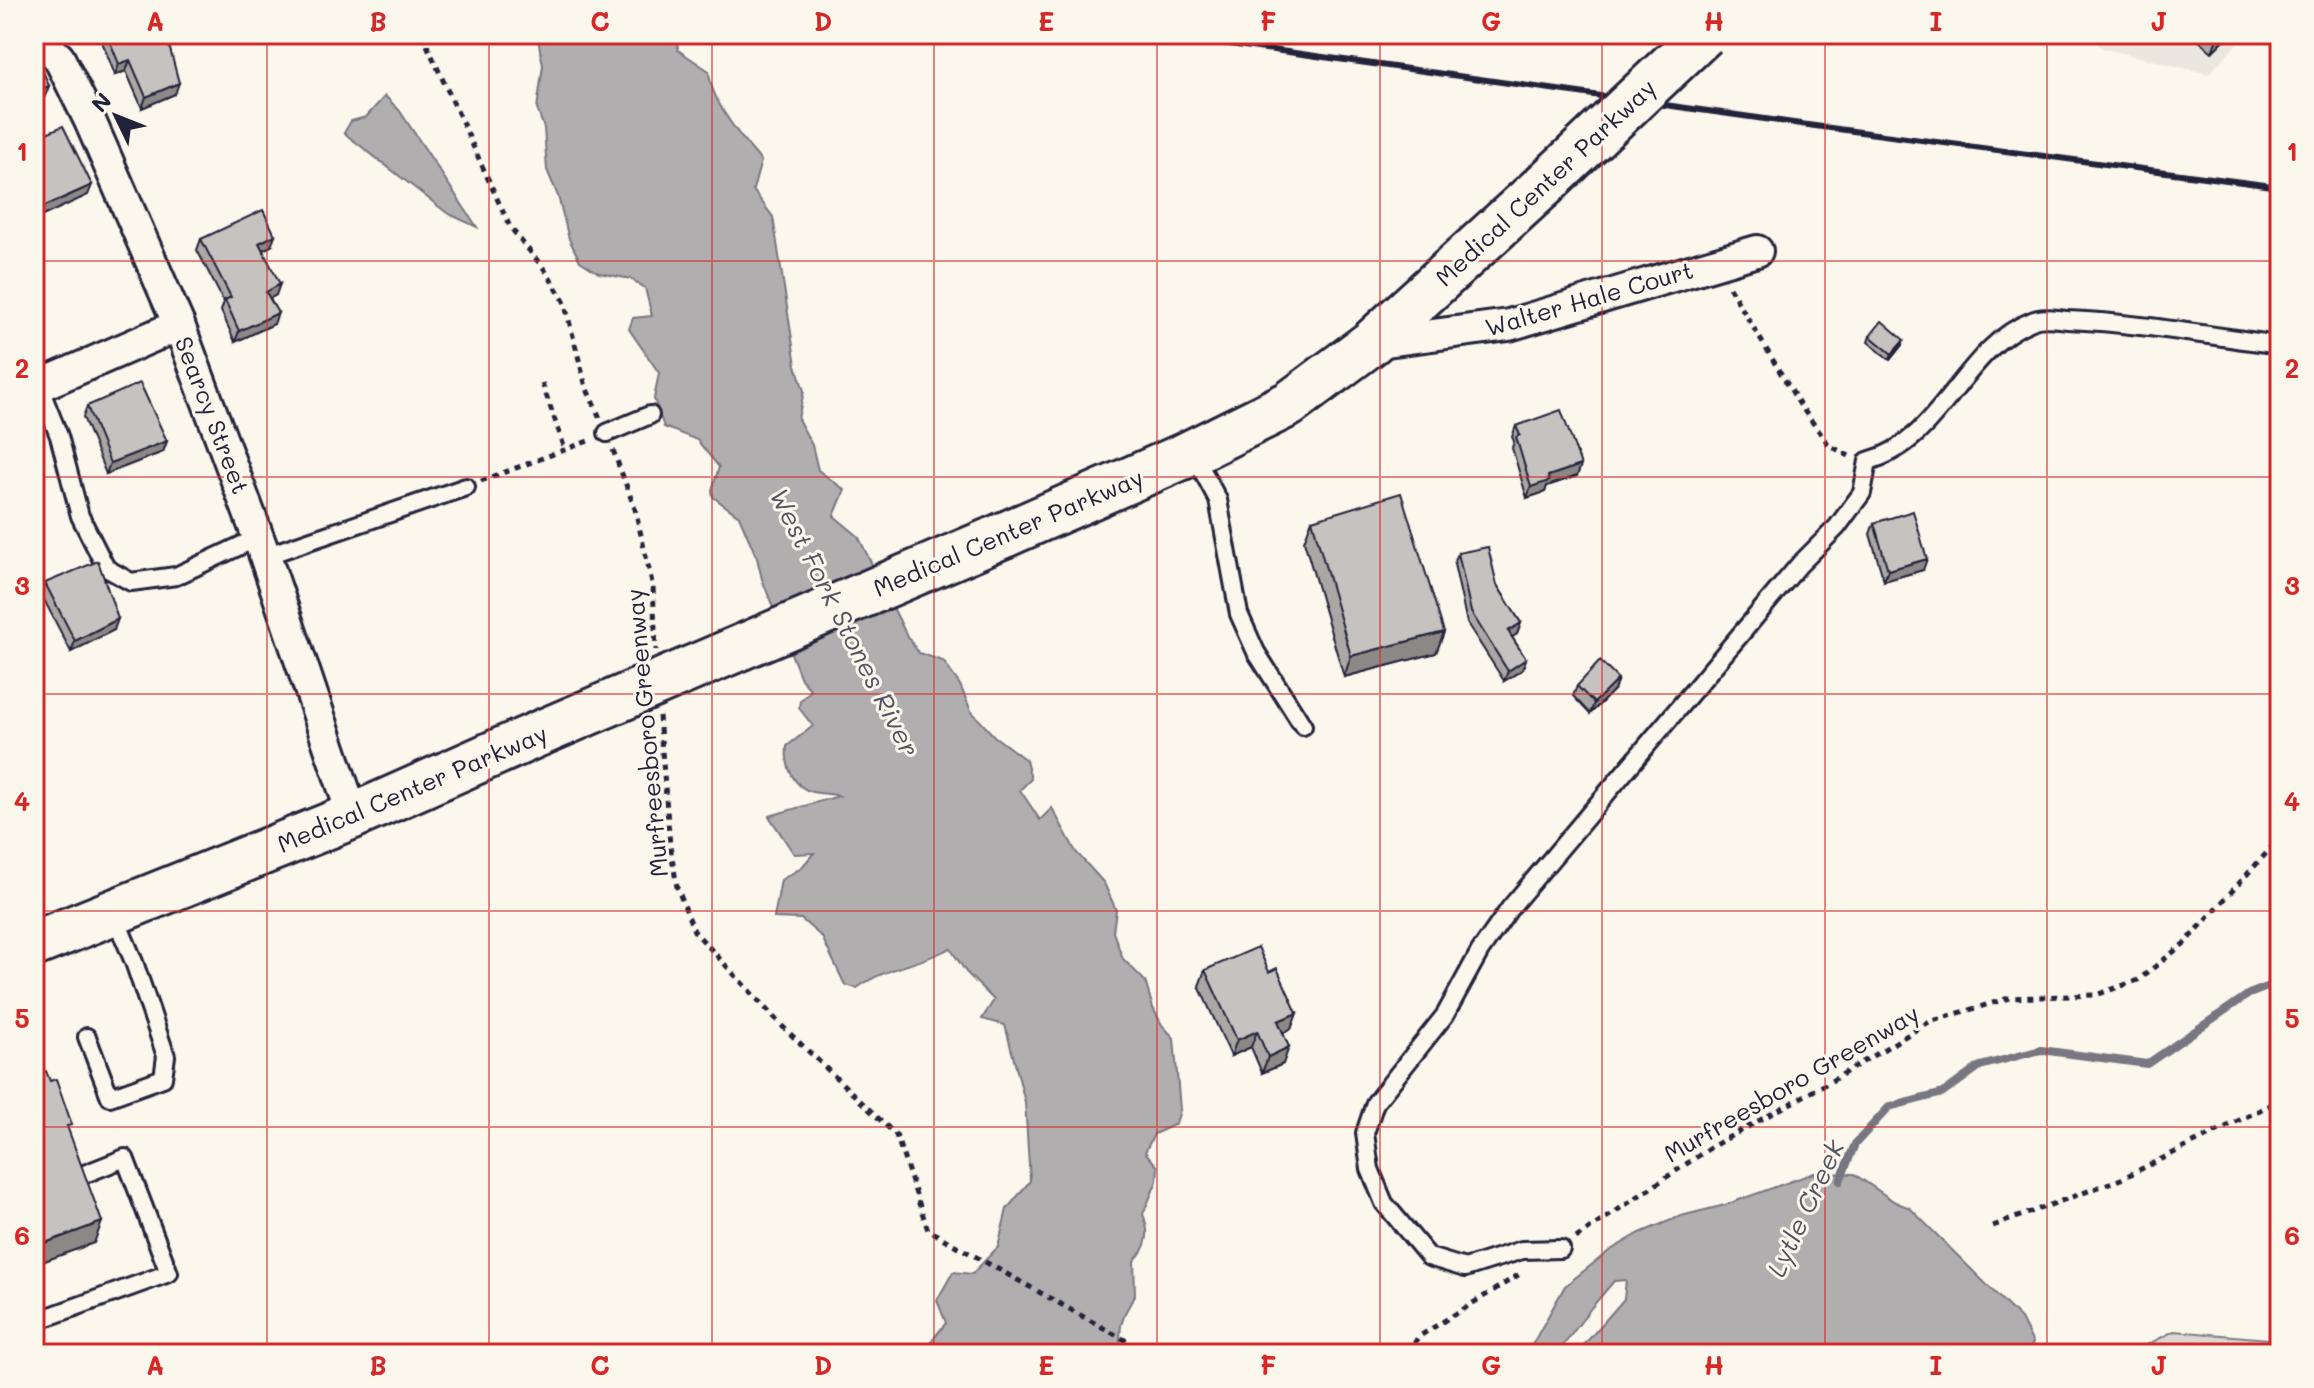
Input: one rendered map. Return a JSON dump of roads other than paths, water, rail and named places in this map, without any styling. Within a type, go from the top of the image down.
[{"type":"main road","name":"Medical Center Parkway","points":[[34,944],[353,816],[1193,452],[1289,404],[1371,343],[1704,34]]},
{"type":"street","name":"Searcy Street","points":[[34,34],[59,58],[90,121],[179,325],[262,546],[353,816]]},
{"type":"street","name":"Walter Hale Court","points":[[1371,343],[1509,325],[1757,251]]},
{"type":"street","points":[[37,387],[179,325]]},
{"type":"lane","points":[[1561,1249],[1522,1250],[1465,1268],[1429,1257],[1384,1203],[1368,1157],[1365,1133],[1375,1103],[1445,1015],[1480,951],[1510,908],[1799,565],[1837,527],[1862,493],[1868,461],[1902,446],[1932,416],[1982,356],[2014,329],[2036,319],[2101,321],[2280,345]]},
{"type":"lane","points":[[37,387],[59,436],[80,516],[106,568],[131,582],[176,576],[262,546],[466,487]]},
{"type":"lane","points":[[607,433],[650,415]]},
{"type":"lane","points":[[1193,452],[1218,500],[1239,614],[1256,652],[1303,726]]},
{"type":"lane","points":[[87,1037],[110,1097],[163,1078],[166,1056],[134,962],[113,912]]},
{"type":"lane","points":[[34,1322],[169,1273],[125,1158],[82,1175]]},
{"type":"water","name":"West Fork Stones River","points":[[537,34],[677,34],[678,50],[709,71],[721,107],[761,161],[753,190],[773,217],[796,365],[804,391],[798,419],[812,445],[818,470],[845,490],[834,516],[858,536],[907,636],[919,653],[943,661],[960,685],[971,711],[994,736],[1026,760],[1031,779],[1020,790],[1040,820],[1052,808],[1076,852],[1104,883],[1116,910],[1113,932],[1123,959],[1145,981],[1153,1008],[1174,1038],[1180,1110],[1176,1124],[1154,1134],[1145,1152],[1158,1167],[1157,1181],[1143,1214],[1147,1239],[1134,1261],[1135,1295],[1121,1325],[1119,1353],[921,1354],[946,1323],[937,1300],[953,1272],[972,1274],[998,1247],[1007,1209],[1030,1181],[1025,1102],[1005,1025],[982,1019],[994,1000],[966,972],[950,948],[879,975],[857,988],[845,985],[822,937],[801,919],[774,918],[781,880],[801,868],[814,853],[794,854],[769,816],[839,796],[806,789],[795,780],[789,768],[787,746],[813,726],[799,708],[800,701],[811,690],[801,679],[739,516],[713,497],[719,467],[697,440],[664,427],[654,399],[659,373],[629,329],[633,318],[652,316],[645,288],[631,279],[599,273],[580,261],[569,239],[558,196],[547,170],[544,128],[537,109],[543,65]]},
{"type":"water","points":[[385,96],[399,110],[477,227],[447,213],[344,133],[351,121],[366,117]]},
{"type":"water","points":[[1814,1173],[1854,1174],[1895,1202],[1910,1208],[2021,1319],[2033,1343],[2027,1354],[1576,1354],[1624,1299],[1626,1280],[1614,1281],[1557,1354],[1527,1354],[1565,1286],[1609,1251],[1640,1233],[1681,1216],[1725,1205]]},
{"type":"waterway","name":"Lytle Creek","points":[[1840,1181],[1855,1144],[1889,1107],[1943,1093],[1980,1066],[2041,1050],[2147,1064],[2249,994],[2280,982]]},
{"type":"railway","points":[[1159,34],[1815,126],[2280,187]]}]
